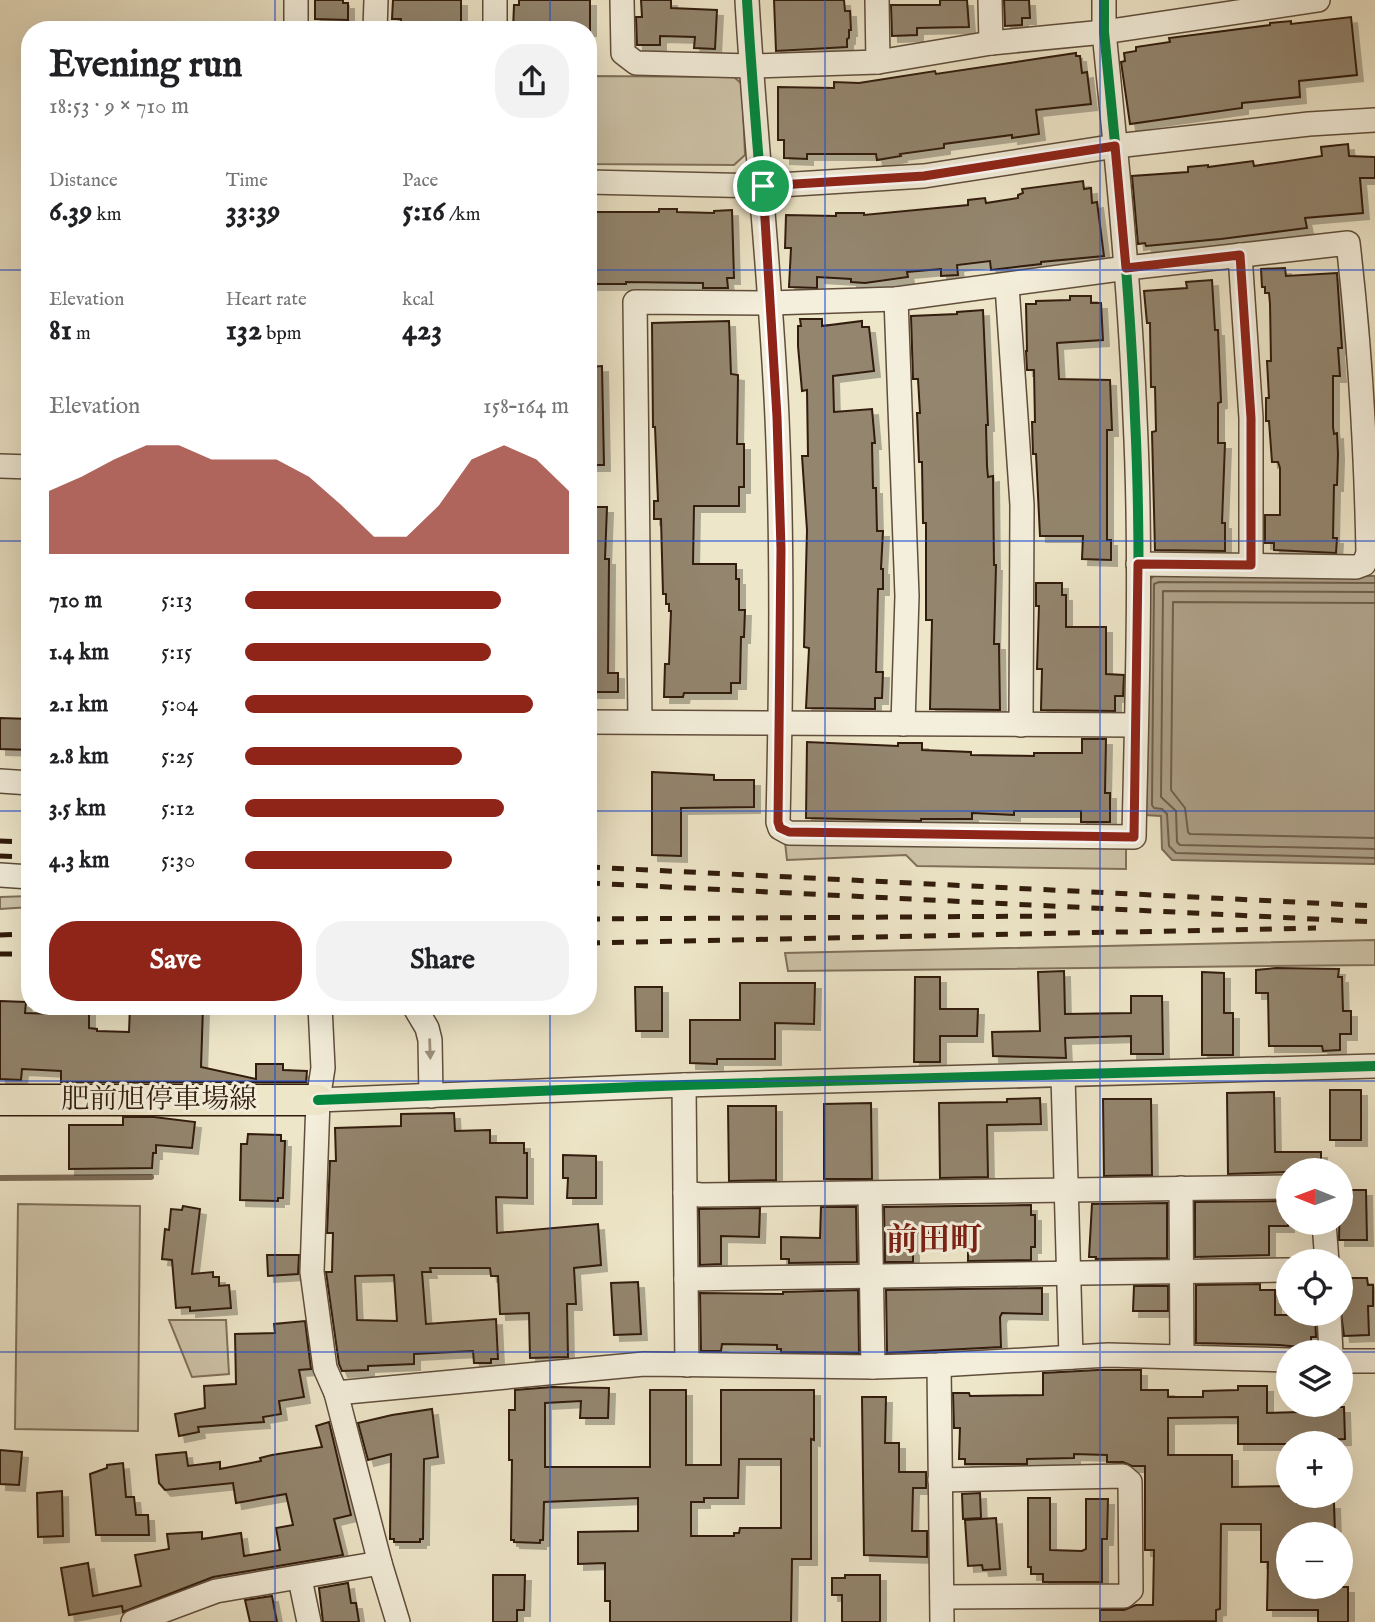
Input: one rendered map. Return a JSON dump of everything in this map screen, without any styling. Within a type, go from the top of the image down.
[{"type":"main road","name":"肥前旭停車場線","points":[[0,1100],[318,1100]]},
{"type":"street","points":[[296,0],[296,21]]},
{"type":"street","points":[[375,21],[376,0]]},
{"type":"street","points":[[495,0],[495,21]]},
{"type":"street","points":[[622,0],[623,53],[636,63],[751,66],[878,62],[990,43],[1104,32],[1224,7],[1318,0]]},
{"type":"street","points":[[747,0],[763,186],[781,549],[780,828],[789,832],[1134,837],[1138,564],[1136,420],[1126,268],[1104,32],[1104,0]]},
{"type":"street","points":[[877,0],[878,62]]},
{"type":"street","points":[[990,0],[990,43]]},
{"type":"street","points":[[597,182],[763,186],[924,176],[1115,146],[1309,124],[1375,120]]},
{"type":"street","points":[[640,722],[635,302],[770,303],[896,299],[1126,268],[1349,243],[1361,354],[1366,453],[1368,553],[1364,564],[1138,564]]},
{"type":"street","points":[[1240,255],[1251,418],[1251,565]]},
{"type":"street","points":[[1007,286],[1022,505],[1021,724]]},
{"type":"street","points":[[896,299],[907,596],[903,724]]},
{"type":"street","points":[[0,466],[21,467]]},
{"type":"street","points":[[597,722],[1136,725]]},
{"type":"street","points":[[0,781],[21,782]]},
{"type":"street","points":[[0,875],[21,876]]},
{"type":"street","points":[[320,1015],[323,1068],[318,1100],[312,1272],[325,1368],[336,1393],[398,1622]]},
{"type":"street","points":[[419,1015],[430,1040],[431,1096]]},
{"type":"street","points":[[318,1100],[684,1085],[1375,1066]]},
{"type":"street","points":[[1063,1076],[1071,1357]]},
{"type":"street","points":[[684,1085],[687,1365]]},
{"type":"street","points":[[685,1193],[870,1194],[1276,1187]]},
{"type":"street","points":[[1181,1188],[1182,1356]]},
{"type":"street","points":[[870,1194],[873,1367]]},
{"type":"street","points":[[686,1279],[1276,1270]]},
{"type":"street","points":[[336,1393],[644,1364],[873,1367],[939,1366],[1071,1357],[1182,1356],[1276,1360]]},
{"type":"street","points":[[1353,1361],[1375,1361]]},
{"type":"street","points":[[939,1366],[942,1622]]},
{"type":"street","points":[[940,1480],[1123,1476],[1130,1482],[1131,1590],[1124,1596],[942,1597]]},
{"type":"street","points":[[133,1622],[216,1591],[300,1579],[380,1563]]},
{"type":"street","points":[[300,1579],[309,1622]]},
{"type":"shaded area","points":[[597,76],[734,77],[742,84],[745,155],[734,165],[597,164]]},
{"type":"shaded area","points":[[785,842],[1126,844],[1126,869],[917,866],[906,855],[787,860]]},
{"type":"shaded area","points":[[21,896],[21,908],[0,909],[0,897]]},
{"type":"shaded area","points":[[1375,940],[1375,965],[788,971],[785,953]]},
{"type":"shaded area","points":[[18,1204],[140,1206],[138,1431],[15,1429]]},
{"type":"shaded area","points":[[169,1320],[226,1320],[229,1374],[192,1377]]},
{"type":"water","points":[[1155,575],[1375,576],[1375,864],[1172,860],[1162,849],[1161,816],[1145,815],[1146,583]]},
{"type":"building","points":[[315,0],[343,0],[343,3],[348,3],[348,20],[315,19]]},
{"type":"building","points":[[393,0],[461,0],[461,21],[392,19]]},
{"type":"building","points":[[519,0],[590,0],[590,21],[513,21],[514,5],[519,5]]},
{"type":"building","points":[[641,0],[671,0],[671,8],[717,10],[715,49],[694,48],[695,37],[660,36],[660,45],[637,45],[636,17],[642,17]]},
{"type":"building","points":[[774,0],[844,0],[845,11],[850,11],[851,30],[847,47],[776,51]]},
{"type":"building","points":[[940,0],[967,0],[969,27],[917,28],[917,35],[892,36],[891,5],[940,5]]},
{"type":"building","points":[[1004,0],[1029,0],[1030,18],[1022,18],[1022,25],[1005,26]]},
{"type":"building","points":[[1351,17],[1357,75],[1299,81],[1300,97],[1242,103],[1242,108],[1130,124],[1121,62],[1125,61],[1124,53],[1136,51],[1136,47],[1170,42],[1169,38],[1270,23],[1291,21],[1291,24]]},
{"type":"building","points":[[1076,53],[1076,56],[1080,56],[1082,73],[1087,72],[1091,104],[1036,110],[1039,134],[944,144],[944,148],[877,160],[876,154],[807,154],[807,159],[784,158],[784,140],[778,140],[778,87],[834,88],[834,82],[859,83],[935,71],[936,74]]},
{"type":"building","points":[[1348,144],[1349,156],[1375,157],[1375,178],[1360,178],[1363,213],[1305,218],[1307,228],[1221,239],[1146,246],[1145,243],[1138,244],[1132,176],[1188,172],[1188,167],[1253,161],[1254,166],[1322,156],[1321,147]]},
{"type":"building","points":[[1083,181],[1084,189],[1091,188],[1092,203],[1097,202],[1104,256],[991,270],[990,261],[957,265],[958,275],[941,276],[941,269],[907,272],[908,277],[865,283],[851,282],[851,279],[817,277],[817,288],[789,287],[791,248],[785,248],[786,215],[864,215],[968,205],[968,200],[985,198],[986,203],[1018,198],[1018,195],[1023,193],[1022,189]]},
{"type":"building","points":[[659,209],[714,213],[732,210],[734,278],[727,278],[728,288],[703,288],[703,283],[597,284],[597,212],[659,212]]},
{"type":"building","points":[[1285,268],[1286,276],[1337,273],[1342,348],[1338,348],[1340,376],[1333,376],[1333,427],[1334,434],[1337,433],[1338,454],[1337,485],[1334,485],[1333,538],[1337,538],[1336,553],[1274,550],[1274,543],[1265,543],[1265,515],[1280,515],[1280,468],[1278,462],[1272,462],[1269,421],[1266,421],[1266,398],[1269,398],[1267,361],[1271,361],[1270,304],[1269,293],[1265,293],[1265,287],[1262,287],[1261,269]]},
{"type":"building","points":[[1212,280],[1215,330],[1218,330],[1221,402],[1218,403],[1218,443],[1225,443],[1222,523],[1225,523],[1225,551],[1155,550],[1152,432],[1156,431],[1155,387],[1151,387],[1150,323],[1147,323],[1144,291],[1187,288],[1186,282]]},
{"type":"building","points":[[1070,296],[1091,296],[1091,303],[1101,303],[1103,340],[1057,343],[1059,379],[1110,380],[1112,430],[1107,430],[1107,540],[1111,540],[1111,560],[1082,559],[1083,536],[1040,536],[1036,454],[1033,454],[1034,370],[1027,370],[1026,304],[1070,300]]},
{"type":"building","points":[[983,310],[987,466],[988,477],[993,476],[996,565],[994,644],[999,644],[1000,710],[930,709],[932,620],[926,620],[926,523],[923,523],[922,462],[919,462],[917,413],[920,413],[918,379],[913,379],[911,316]]},
{"type":"building","points":[[800,319],[822,319],[822,326],[862,321],[862,327],[869,327],[874,371],[833,376],[834,412],[872,409],[875,443],[872,443],[873,488],[876,488],[877,531],[883,531],[883,589],[878,589],[876,672],[883,672],[882,698],[875,698],[875,709],[806,708],[809,648],[804,647],[807,530],[802,456],[808,456],[807,390],[802,391],[798,346]]},
{"type":"building","points":[[729,321],[731,374],[738,375],[737,444],[744,444],[744,487],[739,487],[739,506],[694,506],[693,564],[736,564],[739,610],[745,610],[744,637],[741,637],[740,683],[731,683],[731,693],[684,693],[683,697],[664,697],[665,664],[669,664],[671,611],[669,604],[666,604],[666,594],[663,594],[661,519],[654,519],[654,501],[658,501],[653,427],[652,323]]},
{"type":"building","points":[[597,366],[602,366],[604,465],[597,465]]},
{"type":"building","points":[[597,507],[607,507],[605,559],[609,559],[608,673],[618,673],[618,692],[597,692]]},
{"type":"building","points":[[1036,583],[1062,583],[1062,595],[1066,595],[1066,627],[1106,627],[1106,674],[1124,675],[1123,696],[1115,696],[1115,711],[1041,710],[1042,669],[1037,669],[1039,606],[1036,606]]},
{"type":"building","points":[[0,718],[21,719],[21,750],[0,749]]},
{"type":"building","points":[[1082,739],[1106,739],[1105,793],[1110,793],[1110,822],[1081,822],[1081,811],[1014,811],[1014,815],[972,813],[972,819],[921,821],[806,818],[807,742],[898,746],[898,743],[922,743],[922,750],[971,752],[971,755],[1034,756],[1034,753],[1082,753]]},
{"type":"building","points":[[652,772],[714,775],[714,780],[754,780],[754,807],[681,808],[681,856],[652,855]]},
{"type":"building","points":[[1339,969],[1338,977],[1342,977],[1343,1011],[1351,1011],[1351,1034],[1340,1034],[1340,1050],[1323,1051],[1322,1046],[1269,1046],[1268,993],[1256,993],[1256,970]]},
{"type":"building","points":[[1064,971],[1065,1014],[1131,1013],[1131,996],[1162,996],[1163,1054],[1131,1054],[1131,1036],[1065,1038],[1066,1058],[993,1056],[992,1032],[1040,1031],[1038,972]]},
{"type":"building","points":[[1202,972],[1224,973],[1224,1013],[1233,1013],[1233,1055],[1202,1055]]},
{"type":"building","points":[[915,977],[940,977],[940,1009],[978,1009],[977,1036],[940,1036],[940,1062],[914,1062]]},
{"type":"building","points":[[740,983],[815,983],[814,1024],[775,1023],[775,1059],[717,1059],[717,1064],[690,1063],[690,1020],[740,1020]]},
{"type":"building","points":[[635,987],[662,987],[662,1031],[636,1031]]},
{"type":"building","points":[[0,1001],[21,1002],[21,1015],[89,1015],[89,1028],[97,1031],[129,1032],[130,1015],[203,1015],[201,1067],[256,1079],[256,1064],[283,1064],[283,1070],[307,1071],[306,1082],[61,1082],[61,1071],[22,1069],[21,1080],[0,1079]]},
{"type":"building","points":[[1330,1090],[1361,1090],[1361,1140],[1330,1140]]},
{"type":"building","points":[[1274,1092],[1275,1152],[1321,1152],[1321,1158],[1276,1158],[1276,1172],[1228,1174],[1227,1093]]},
{"type":"building","points":[[1040,1098],[1041,1124],[987,1125],[988,1177],[940,1178],[939,1103],[1007,1102],[1007,1099]]},
{"type":"building","points":[[1103,1099],[1151,1099],[1152,1175],[1104,1176]]},
{"type":"building","points":[[871,1103],[872,1179],[824,1179],[824,1104]]},
{"type":"building","points":[[728,1106],[776,1106],[776,1180],[729,1181]]},
{"type":"building","points":[[454,1113],[455,1131],[490,1130],[490,1143],[524,1143],[524,1153],[527,1153],[527,1198],[496,1197],[497,1233],[598,1224],[601,1265],[574,1268],[576,1304],[567,1304],[568,1357],[530,1358],[529,1313],[500,1314],[498,1276],[491,1276],[490,1268],[430,1268],[431,1272],[422,1272],[426,1324],[496,1319],[498,1359],[491,1359],[491,1363],[474,1363],[473,1351],[414,1354],[414,1364],[368,1366],[368,1370],[342,1371],[326,1272],[332,1272],[333,1233],[327,1233],[330,1161],[336,1161],[335,1128],[401,1126],[401,1114]],"holes":[[[394,1275],[397,1321],[357,1320],[355,1276]]]},
{"type":"building","points":[[123,1117],[154,1117],[195,1122],[192,1148],[156,1145],[152,1168],[69,1169],[69,1125],[123,1125]]},
{"type":"building","points":[[248,1134],[281,1135],[281,1141],[285,1141],[283,1198],[278,1198],[278,1201],[240,1200],[241,1144],[247,1144]]},
{"type":"building","points":[[563,1155],[596,1156],[596,1198],[567,1198],[568,1178],[563,1178]]},
{"type":"building","points":[[1353,1190],[1366,1190],[1367,1240],[1339,1240],[1339,1236],[1353,1236]]},
{"type":"building","points":[[1276,1201],[1276,1226],[1269,1226],[1269,1255],[1195,1257],[1195,1202]]},
{"type":"building","points":[[1167,1203],[1167,1258],[1089,1257],[1092,1204]]},
{"type":"building","points":[[1031,1205],[1031,1215],[1035,1215],[1035,1247],[1031,1247],[1031,1260],[968,1261],[968,1233],[913,1233],[913,1262],[885,1262],[884,1207]]},
{"type":"building","points":[[183,1206],[200,1209],[192,1274],[213,1272],[213,1277],[219,1277],[219,1286],[229,1285],[231,1308],[190,1311],[190,1307],[176,1308],[172,1260],[162,1259],[165,1229],[169,1230],[171,1209],[182,1210]]},
{"type":"building","points":[[821,1207],[856,1207],[857,1262],[789,1263],[789,1259],[781,1259],[781,1237],[820,1238]]},
{"type":"building","points":[[760,1208],[759,1237],[721,1236],[721,1264],[700,1265],[699,1209]]},
{"type":"building","points":[[267,1255],[299,1255],[298,1274],[268,1276]]},
{"type":"building","points":[[1353,1278],[1367,1278],[1368,1285],[1373,1285],[1373,1306],[1368,1306],[1369,1335],[1344,1336],[1343,1326],[1353,1326]]},
{"type":"building","points":[[638,1282],[641,1334],[614,1335],[611,1283]]},
{"type":"building","points":[[1260,1284],[1260,1290],[1275,1290],[1276,1326],[1316,1326],[1316,1337],[1311,1337],[1311,1340],[1276,1340],[1276,1345],[1196,1343],[1196,1285]]},
{"type":"building","points":[[1134,1286],[1168,1286],[1168,1311],[1133,1311]]},
{"type":"building","points":[[1042,1288],[1042,1314],[1002,1313],[1001,1347],[887,1353],[886,1290]]},
{"type":"building","points":[[858,1290],[859,1353],[781,1352],[777,1345],[722,1344],[721,1351],[701,1351],[700,1293],[783,1294]]},
{"type":"building","points":[[305,1321],[311,1369],[299,1370],[304,1397],[279,1401],[281,1414],[263,1417],[264,1422],[198,1427],[199,1432],[179,1436],[175,1414],[205,1408],[204,1386],[236,1384],[235,1334],[275,1333],[274,1324]]},
{"type":"building","points":[[1141,1370],[1141,1390],[1168,1390],[1168,1397],[1203,1397],[1203,1391],[1238,1390],[1238,1386],[1267,1386],[1267,1413],[1276,1413],[1276,1417],[1344,1417],[1345,1431],[1276,1431],[1276,1444],[1238,1444],[1238,1417],[1168,1418],[1168,1455],[1232,1455],[1232,1487],[1276,1486],[1276,1508],[1334,1508],[1335,1522],[1276,1522],[1276,1599],[1348,1599],[1348,1622],[1318,1622],[1318,1610],[1267,1610],[1268,1562],[1261,1562],[1261,1524],[1221,1524],[1220,1609],[1216,1610],[1216,1621],[1100,1622],[1100,1610],[1124,1610],[1136,1605],[1153,1605],[1154,1550],[1145,1550],[1145,1466],[1107,1462],[1107,1455],[1074,1454],[1074,1458],[1027,1459],[1027,1464],[965,1464],[965,1459],[959,1459],[960,1428],[954,1428],[953,1393],[969,1393],[970,1396],[1043,1395],[1043,1373]]},
{"type":"building","points":[[552,1387],[609,1388],[608,1418],[580,1418],[581,1401],[545,1403],[545,1467],[650,1467],[650,1390],[686,1390],[686,1465],[721,1465],[721,1390],[814,1390],[814,1440],[811,1439],[811,1559],[792,1559],[791,1622],[610,1622],[610,1601],[605,1601],[605,1563],[578,1564],[578,1532],[638,1531],[638,1498],[544,1502],[543,1540],[540,1540],[540,1543],[511,1540],[512,1460],[509,1460],[509,1410],[515,1410],[515,1390]],"holes":[[[739,1459],[781,1459],[781,1528],[740,1528],[739,1533],[734,1533],[734,1536],[691,1536],[691,1502],[704,1502],[704,1498],[738,1498]]]},
{"type":"building","points":[[862,1397],[886,1397],[885,1443],[899,1443],[899,1472],[926,1472],[926,1488],[913,1488],[912,1531],[927,1531],[927,1557],[864,1555]]},
{"type":"building","points":[[432,1409],[438,1457],[424,1459],[423,1539],[420,1539],[420,1542],[394,1542],[394,1539],[390,1539],[391,1454],[368,1460],[358,1423]]},
{"type":"building","points":[[329,1422],[351,1515],[334,1519],[343,1555],[213,1577],[123,1612],[122,1606],[69,1615],[61,1568],[88,1563],[93,1596],[141,1586],[135,1555],[169,1549],[167,1534],[202,1532],[202,1539],[241,1533],[244,1556],[280,1550],[276,1528],[293,1525],[286,1494],[236,1503],[233,1483],[165,1490],[159,1483],[156,1455],[186,1452],[188,1466],[220,1462],[220,1469],[261,1461],[260,1458],[272,1455],[322,1447],[316,1426]]},
{"type":"building","points":[[0,1450],[22,1452],[19,1485],[0,1484]]},
{"type":"building","points":[[123,1463],[126,1497],[134,1497],[136,1515],[148,1515],[149,1535],[96,1535],[90,1474],[107,1468],[107,1465]]},
{"type":"building","points":[[62,1491],[63,1536],[38,1537],[37,1493]]},
{"type":"building","points":[[980,1493],[981,1518],[963,1519],[962,1494]]},
{"type":"building","points":[[1028,1498],[1050,1498],[1050,1550],[1082,1551],[1086,1549],[1086,1499],[1108,1499],[1107,1539],[1102,1539],[1102,1582],[1043,1582],[1043,1574],[1031,1574],[1031,1567],[1028,1567]]},
{"type":"building","points":[[996,1518],[1000,1569],[983,1570],[982,1565],[968,1566],[965,1520]]},
{"type":"building","points":[[493,1575],[525,1575],[524,1610],[517,1610],[517,1622],[493,1622]]},
{"type":"building","points":[[845,1575],[880,1575],[880,1622],[842,1622],[842,1595],[832,1595],[832,1578],[845,1578]]},
{"type":"building","points":[[348,1583],[351,1603],[356,1603],[359,1622],[323,1622],[319,1588]]},
{"type":"building","points":[[272,1596],[277,1622],[250,1622],[245,1600]]},
{"type":"waterway","points":[[0,1178],[151,1177]]},
{"type":"railway","points":[[0,841],[21,842]]},
{"type":"railway","points":[[0,856],[21,857]]},
{"type":"railway","points":[[597,867],[1375,906]]},
{"type":"railway","points":[[597,883],[1375,922]]},
{"type":"railway","points":[[597,919],[1057,916]]},
{"type":"railway","points":[[597,943],[1316,928]]},
{"type":"railway","points":[[0,935],[21,934]]},
{"type":"railway","points":[[0,954],[21,954]]},
{"type":"cycle path","points":[[747,0],[777,418],[781,570],[780,828],[789,833],[1134,837],[1138,627],[1137,470],[1130,321],[1104,32],[1104,0]]},
{"type":"cycle path","points":[[318,1100],[684,1085],[1375,1066]]},
{"type":"district","name":"前田町","points":[[934,1241]]},
{"type":"route","points":[[1115,146],[1126,268],[1240,255],[1251,418],[1251,565],[1138,564],[1134,837],[789,832],[780,828],[781,549],[777,417],[763,186],[924,176],[1115,146]]}]
